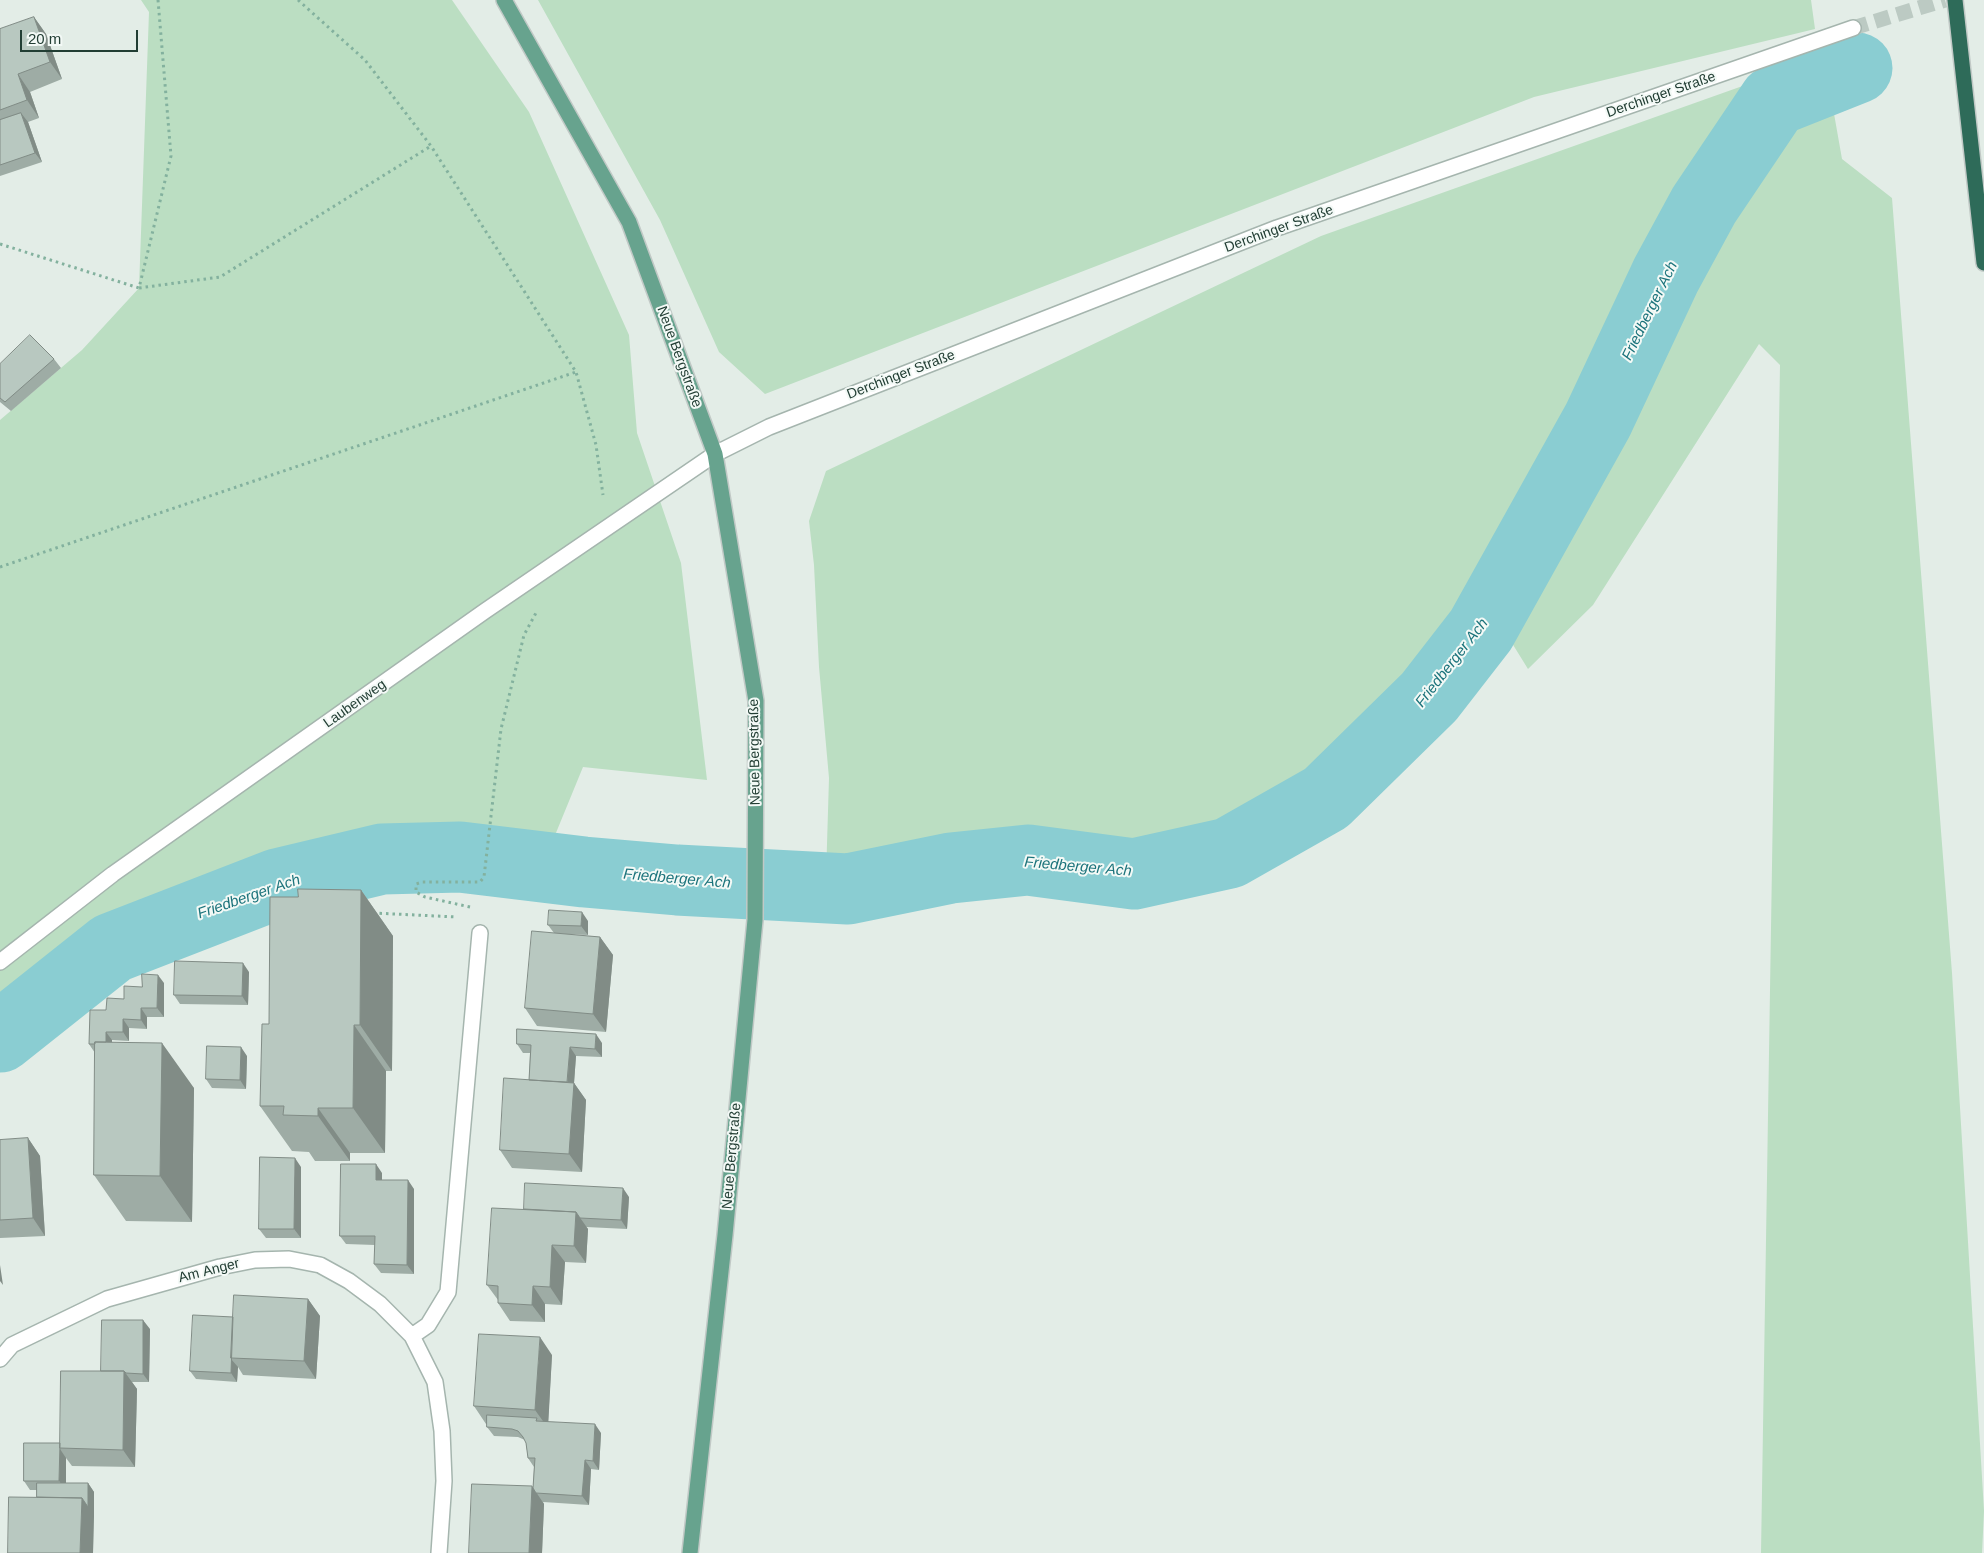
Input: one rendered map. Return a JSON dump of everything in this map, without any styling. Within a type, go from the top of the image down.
[{"type":"highway","points":[[1955,0],[1984,263]]},
{"type":"main road","name":"Neue Bergstraße","points":[[504,0],[630,222],[715,454],[756,701],[755,920],[724,1245],[690,1553]]},
{"type":"street","name":"Derchinger Straße","points":[[715,454],[769,427],[1277,228],[1853,28]]},
{"type":"street","name":"Laubenweg","points":[[0,962],[113,874],[568,554],[715,454]]},
{"type":"street","points":[[412,1336],[428,1325],[448,1292],[480,926]]},
{"type":"street","name":"Am Anger","points":[[0,1359],[12,1345],[107,1299],[220,1267],[255,1260],[289,1259],[320,1265],[348,1280],[380,1304],[412,1336],[435,1382],[442,1431],[444,1482],[439,1553]]},
{"type":"path","points":[[139,288],[171,156],[158,0]]},
{"type":"path","points":[[298,0],[365,60],[431,146],[576,372],[596,445],[607,528]]},
{"type":"path","points":[[0,244],[139,288],[220,277],[431,146]]},
{"type":"path","points":[[0,567],[576,372]]},
{"type":"path","points":[[367,913],[480,926],[473,908],[425,897],[416,892],[416,884],[422,882],[480,882],[484,877],[501,729],[524,635],[542,603]]},
{"type":"green space","points":[[141,0],[452,0],[529,112],[629,335],[637,433],[681,563],[707,780],[583,767],[551,845],[439,834],[361,842],[263,870],[95,936],[0,1014],[0,420],[82,350],[139,288],[149,12]]},
{"type":"green space","points":[[538,0],[1811,0],[1815,29],[1534,97],[765,394],[719,352],[660,220]]},
{"type":"green space","points":[[1824,57],[1842,159],[1892,198],[1952,973],[1984,1511],[1982,1553],[1761,1553],[1780,365],[1759,344],[1593,605],[1528,669],[1481,593],[1402,685],[1309,780],[1222,835],[1136,856],[1034,836],[1004,836],[826,877],[829,778],[819,667],[814,565],[809,521],[826,471],[1321,236]]},
{"type":"building","points":[[34,17],[50,62],[18,74],[27,100],[0,110],[0,29]]},
{"type":"building","points":[[21,113],[35,153],[0,165],[0,120]]},
{"type":"building","points":[[30,335],[54,359],[5,402],[0,398],[0,364]]},
{"type":"building","points":[[298,889],[361,890],[360,1025],[354,1025],[353,1108],[318,1108],[318,1116],[283,1115],[284,1106],[260,1106],[262,1024],[269,1024],[270,897],[298,897]]},
{"type":"building","points":[[549,910],[582,912],[581,926],[548,925]]},
{"type":"building","points":[[532,931],[600,937],[593,1014],[525,1008]]},
{"type":"building","points":[[175,961],[243,963],[242,996],[174,995]]},
{"type":"building","points":[[142,974],[158,975],[157,1008],[141,1008],[141,1020],[123,1019],[123,1032],[106,1032],[106,1042],[89,1044],[90,1010],[106,1010],[107,998],[124,999],[124,986],[142,987]]},
{"type":"building","points":[[517,1029],[596,1034],[595,1049],[570,1047],[567,1082],[529,1080],[531,1045],[517,1044]]},
{"type":"building","points":[[95,1042],[162,1043],[160,1176],[94,1175]]},
{"type":"building","points":[[207,1046],[241,1047],[240,1080],[206,1079]]},
{"type":"building","points":[[504,1078],[574,1083],[569,1154],[500,1150]]},
{"type":"building","points":[[28,1138],[33,1218],[0,1220],[0,1140]]},
{"type":"building","points":[[260,1157],[295,1158],[294,1229],[259,1229]]},
{"type":"building","points":[[341,1164],[376,1164],[376,1180],[408,1180],[407,1265],[374,1264],[375,1236],[340,1236]]},
{"type":"building","points":[[525,1183],[623,1188],[621,1220],[580,1218],[576,1212],[524,1209]]},
{"type":"building","points":[[492,1208],[576,1212],[574,1246],[552,1245],[550,1287],[533,1286],[532,1305],[498,1303],[498,1286],[487,1285]]},
{"type":"building","points":[[234,1295],[308,1299],[304,1361],[231,1358]]},
{"type":"building","points":[[193,1315],[233,1317],[231,1373],[190,1371]]},
{"type":"building","points":[[102,1320],[143,1320],[143,1374],[126,1373],[124,1371],[101,1371]]},
{"type":"building","points":[[479,1334],[540,1337],[535,1410],[474,1406]]},
{"type":"building","points":[[61,1371],[124,1371],[123,1450],[60,1448]]},
{"type":"building","points":[[487,1415],[537,1418],[536,1421],[595,1424],[593,1461],[585,1460],[582,1496],[536,1493],[533,1488],[535,1458],[528,1458],[526,1443],[523,1437],[518,1431],[512,1429],[487,1427]]},
{"type":"building","points":[[24,1443],[60,1443],[59,1481],[24,1481]]},
{"type":"building","points":[[37,1483],[88,1483],[88,1507],[82,1498],[37,1497]]},
{"type":"building","points":[[472,1484],[532,1486],[529,1553],[469,1553]]},
{"type":"building","points":[[9,1497],[82,1498],[80,1553],[8,1553]]},
{"type":"waterway","name":"Friedberger Ach","points":[[0,1037],[112,948],[277,884],[382,859],[460,857],[584,872],[677,880],[848,889],[951,868],[1028,860],[1134,874],[1229,853],[1326,798],[1429,697],[1481,630],[1598,420],[1666,275],[1704,205],[1774,101],[1857,68]]},
{"type":"tunnel","points":[[1853,28],[1945,0]]}]
